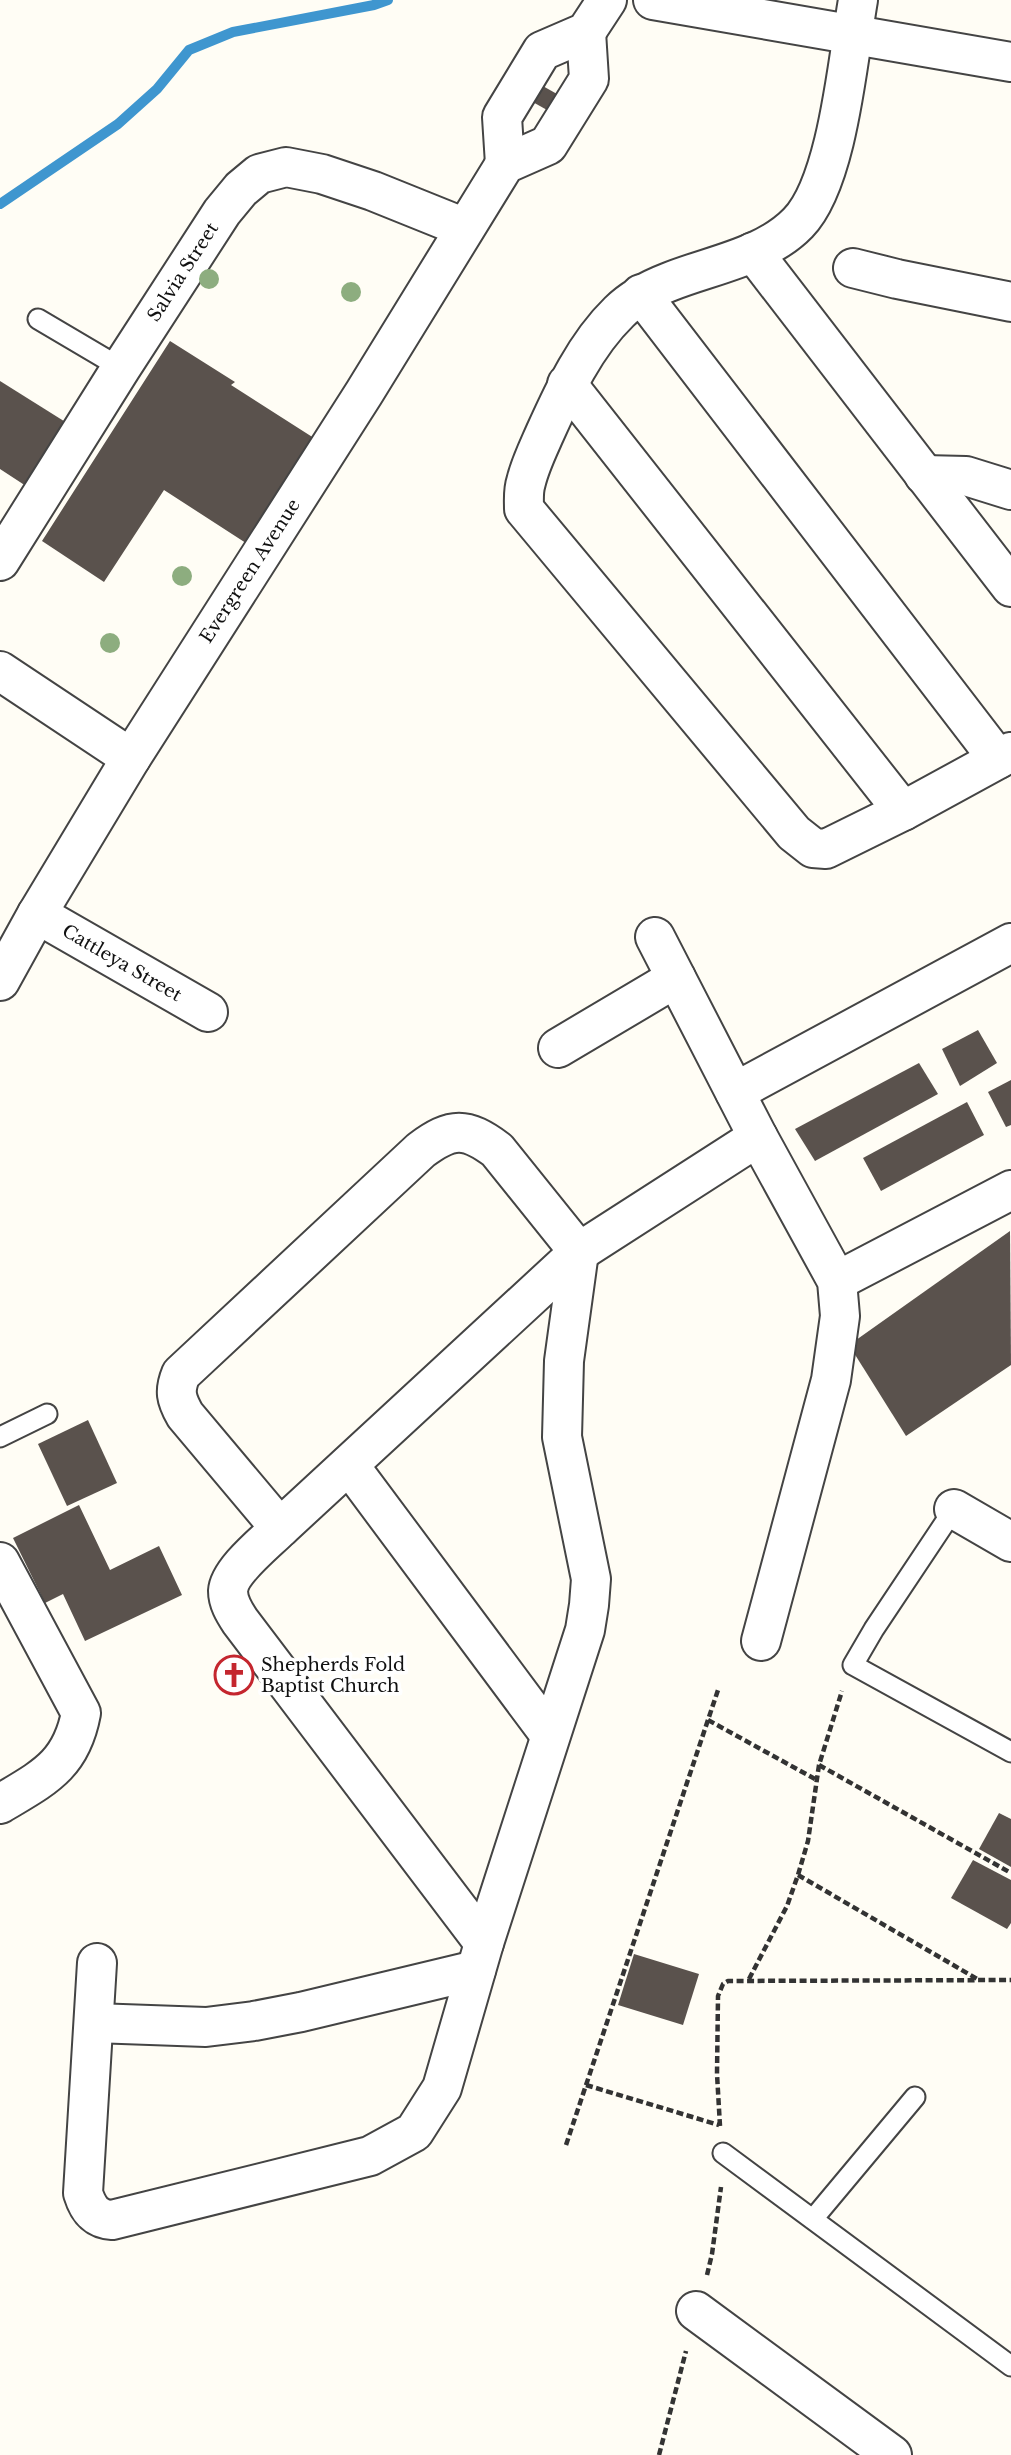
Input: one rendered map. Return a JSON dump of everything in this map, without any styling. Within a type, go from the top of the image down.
[{"type":"street","points":[[586,32],[589,79],[548,145],[505,164],[502,117],[542,51],[586,32],[607,0]]},
{"type":"street","points":[[653,0],[855,17],[1011,62]]},
{"type":"street","points":[[641,294],[1004,755],[903,811],[826,849],[813,848],[802,841],[524,509],[525,484],[567,384],[601,333],[620,311],[641,294],[753,251],[778,238],[798,223],[816,197],[835,135],[855,17]]},
{"type":"street","name":"Evergreen Avenue","points":[[0,981],[131,758],[364,393],[505,164]]},
{"type":"street","name":"Salvia Street","points":[[0,561],[222,212],[241,189],[259,174],[286,167],[321,174],[373,191],[465,228]]},
{"type":"street","points":[[753,251],[1011,587]]},
{"type":"street","points":[[853,268],[1011,302]]},
{"type":"street","points":[[567,384],[903,811]]},
{"type":"street","points":[[924,475],[967,476],[1011,490]]},
{"type":"street","points":[[0,671],[131,758]]},
{"type":"street","name":"Cattleya Street","points":[[37,914],[208,1012]]},
{"type":"street","points":[[655,937],[734,1092],[837,1281],[840,1316],[831,1380],[761,1641]]},
{"type":"street","points":[[734,1092],[1011,943]]},
{"type":"street","points":[[558,1048],[676,978]]},
{"type":"street","points":[[97,1963],[83,2193],[87,2206],[103,2220],[370,2156],[414,2132],[442,2088],[480,1957],[585,1630],[589,1605],[590,1579],[562,1437],[564,1361],[579,1252],[497,1150],[482,1138],[463,1132],[441,1135],[421,1150],[181,1374],[175,1389],[178,1403],[185,1415],[280,1528]]},
{"type":"street","points":[[480,1957],[240,1621],[231,1607],[228,1590],[234,1576],[280,1528],[579,1252],[758,1137]]},
{"type":"street","points":[[837,1281],[1011,1190]]},
{"type":"street","points":[[349,1465],[550,1735]]},
{"type":"street","points":[[954,1509],[1011,1542]]},
{"type":"street","points":[[0,1562],[81,1713],[77,1735],[60,1761],[46,1776],[0,1804]]},
{"type":"street","points":[[93,2023],[206,2027],[254,2021],[301,2012],[480,1957]]},
{"type":"street","points":[[696,2311],[892,2455]]},
{"type":"lane","points":[[38,319],[121,368]]},
{"type":"lane","points":[[0,1437],[47,1414]]},
{"type":"lane","points":[[954,1509],[853,1665],[1011,1752]]},
{"type":"lane","points":[[813,2219],[915,2096]]},
{"type":"lane","points":[[723,2153],[1011,2366]]},
{"type":"path","points":[[749,1979],[787,1906],[798,1875],[807,1841],[819,1765],[835,1709],[853,1665]]},
{"type":"path","points":[[566,2145],[719,1687]]},
{"type":"path","points":[[708,1720],[816,1779]]},
{"type":"path","points":[[819,1765],[1011,1873]]},
{"type":"path","points":[[798,1875],[980,1980]]},
{"type":"path","points":[[586,2085],[720,2125],[717,2074],[718,1996],[719,1990],[728,1981],[1011,1980]]},
{"type":"building","points":[[541,85],[557,94],[547,110],[531,101]]},
{"type":"building","points":[[170,341],[235,382],[231,385],[317,440],[249,545],[164,490],[104,582],[42,541]]},
{"type":"building","points":[[0,381],[67,423],[26,486],[0,469]]},
{"type":"building","points":[[978,1030],[997,1063],[960,1086],[942,1049]]},
{"type":"building","points":[[919,1063],[938,1094],[815,1161],[795,1129]]},
{"type":"building","points":[[1011,1080],[1011,1125],[1006,1127],[988,1092]]},
{"type":"building","points":[[967,1102],[984,1135],[881,1191],[863,1158]]},
{"type":"building","points":[[1010,1231],[1011,1365],[906,1436],[849,1345]]},
{"type":"building","points":[[88,1420],[117,1483],[67,1506],[38,1444]]},
{"type":"building","points":[[79,1505],[110,1570],[159,1546],[182,1595],[85,1641],[63,1594],[45,1603],[13,1538]]},
{"type":"building","points":[[999,1813],[1011,1819],[1011,1867],[979,1849]]},
{"type":"building","points":[[973,1860],[1011,1880],[1011,1923],[1007,1929],[951,1898]]},
{"type":"building","points":[[634,1954],[699,1974],[683,2025],[618,2005]]},
{"type":"waterway","points":[[0,204],[118,124],[157,89],[189,50],[233,32],[388,0]]},
{"type":"place","name":"Shepherds Fold Baptist Church","points":[[234,1675]]}]
